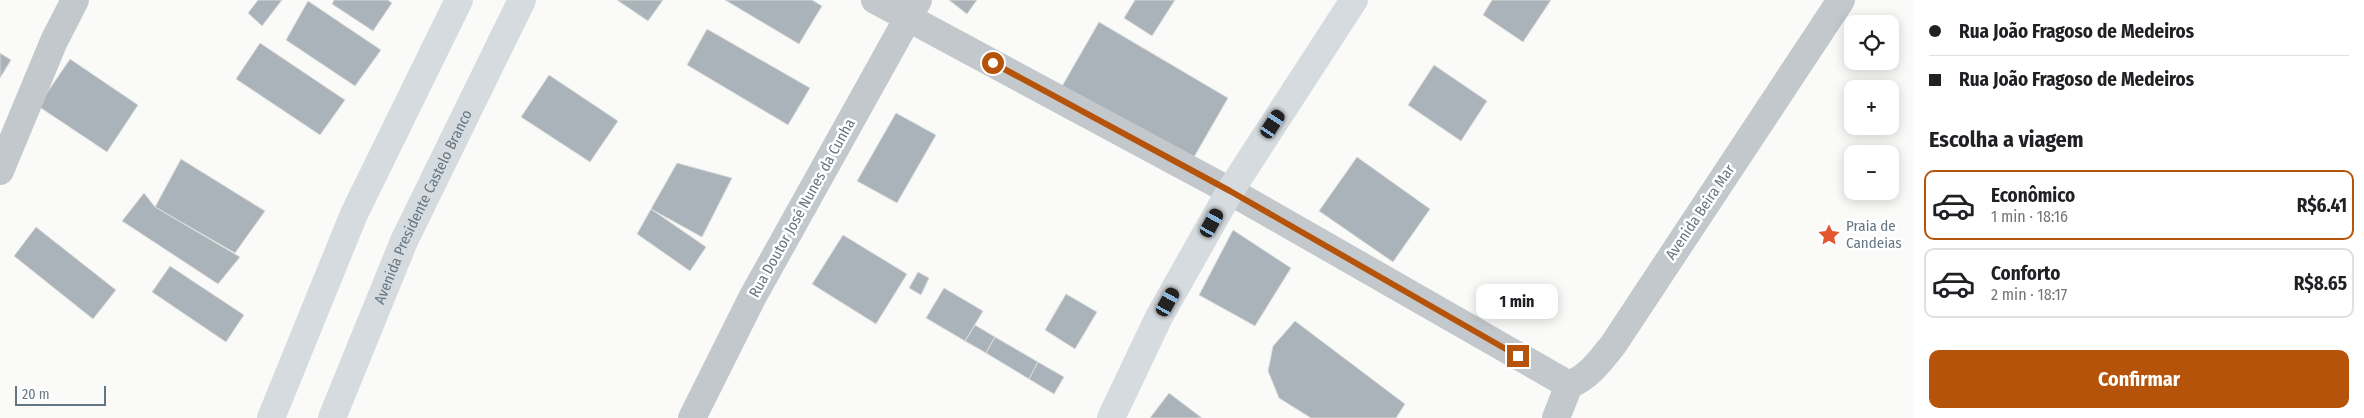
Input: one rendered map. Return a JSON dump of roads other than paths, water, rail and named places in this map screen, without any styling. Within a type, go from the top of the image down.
[{"type":"main road","points":[[271,418],[354,214],[459,0]]},
{"type":"main road","name":"Avenida Presidente Castelo Branco","points":[[332,418],[404,241],[522,0]]},
{"type":"main road","points":[[1111,418],[1160,317],[1230,191],[1354,0]]},
{"type":"street","points":[[0,171],[54,41],[75,0]]},
{"type":"street","points":[[875,0],[913,9],[1569,385],[1556,418]]},
{"type":"street","name":"Avenida Beira Mar","points":[[1569,385],[1581,380],[1596,367],[1613,345],[1841,0]]},
{"type":"street","name":"Rua Doutor José Nunes da Cunha","points":[[692,418],[752,298],[913,9]]},
{"type":"place","name":"Praia de Candeias","points":[[1829,235]]}]
